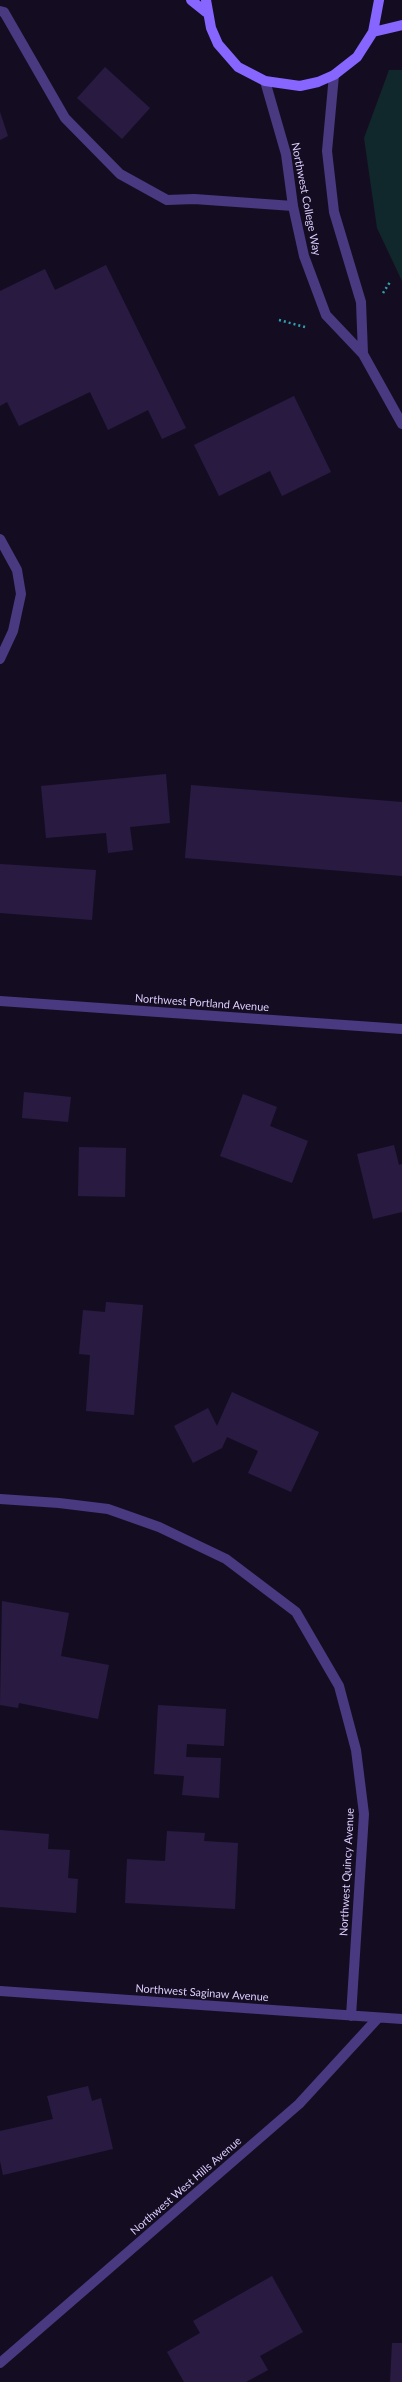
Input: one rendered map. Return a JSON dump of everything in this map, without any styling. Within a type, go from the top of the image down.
[{"type":"main road","points":[[191,0],[206,12]]},
{"type":"main road","points":[[206,0],[206,12],[218,44],[238,67],[265,81],[300,86],[318,82],[334,75],[357,57],[372,32],[378,0]]},
{"type":"main road","points":[[372,32],[402,26]]},
{"type":"street","points":[[0,11],[4,12],[65,118],[120,174],[167,200],[194,199],[293,206]]},
{"type":"street","name":"Northwest College Way","points":[[334,75],[328,158],[334,212],[361,302],[363,354]]},
{"type":"street","name":"Northwest College Way","points":[[265,81],[286,154],[293,206],[304,256],[326,315],[363,354],[402,424]]},
{"type":"street","points":[[0,540],[17,570],[21,594],[13,631],[0,659]]},
{"type":"street","name":"Northwest Portland Avenue","points":[[0,1001],[402,1029]]},
{"type":"street","name":"Northwest Quincy Avenue","points":[[0,1499],[59,1503],[108,1510],[158,1527],[226,1559],[296,1612],[339,1686],[356,1750],[364,1814],[351,2016]]},
{"type":"street","name":"Northwest Saginaw Avenue","points":[[0,1991],[402,2019]]},
{"type":"street","name":"Northwest West Hills Avenue","points":[[0,2363],[299,2104],[378,2018]]},
{"type":"green space","points":[[389,70],[402,70],[402,281],[377,228],[364,138]]},
{"type":"building","points":[[105,67],[150,108],[122,139],[77,98]]},
{"type":"building","points":[[0,112],[8,136],[0,140]]},
{"type":"building","points":[[106,265],[186,428],[162,439],[148,410],[108,430],[90,392],[19,426],[7,402],[0,406],[0,291],[45,269],[55,290]]},
{"type":"building","points":[[294,396],[331,472],[282,496],[270,471],[219,496],[194,445]]},
{"type":"building","points":[[166,774],[170,823],[130,827],[133,850],[108,853],[106,833],[46,838],[41,786]]},
{"type":"building","points":[[191,785],[402,802],[402,876],[185,858]]},
{"type":"building","points":[[0,864],[96,870],[92,920],[0,913]]},
{"type":"building","points":[[24,1092],[71,1097],[68,1122],[22,1118]]},
{"type":"building","points":[[243,1094],[277,1107],[270,1126],[308,1141],[292,1183],[220,1156]]},
{"type":"building","points":[[394,1145],[399,1165],[402,1164],[402,1212],[373,1219],[357,1154]]},
{"type":"building","points":[[79,1147],[126,1148],[125,1197],[78,1196]]},
{"type":"building","points":[[106,1302],[143,1305],[134,1415],[86,1411],[90,1355],[79,1354],[83,1310],[105,1312]]},
{"type":"building","points":[[232,1392],[319,1432],[291,1492],[248,1473],[258,1451],[227,1437],[222,1448],[193,1463],[174,1426],[208,1408],[217,1426]]},
{"type":"building","points":[[2,1601],[69,1613],[61,1656],[109,1665],[98,1719],[19,1703],[18,1708],[0,1705]]},
{"type":"building","points":[[158,1705],[226,1709],[224,1746],[187,1744],[186,1757],[221,1758],[219,1798],[182,1795],[184,1776],[154,1774]]},
{"type":"building","points":[[0,1830],[49,1834],[48,1849],[70,1850],[68,1878],[78,1879],[76,1913],[0,1907]]},
{"type":"building","points":[[167,1831],[205,1833],[204,1841],[238,1843],[235,1909],[125,1903],[127,1859],[165,1861]]},
{"type":"building","points":[[88,2086],[92,2101],[101,2098],[113,2149],[3,2175],[0,2161],[0,2131],[53,2119],[47,2096]]},
{"type":"building","points":[[272,2276],[303,2332],[260,2356],[268,2370],[246,2382],[184,2382],[167,2352],[200,2333],[193,2321]]},
{"type":"building","points":[[392,2343],[402,2343],[402,2382],[390,2382]]}]
